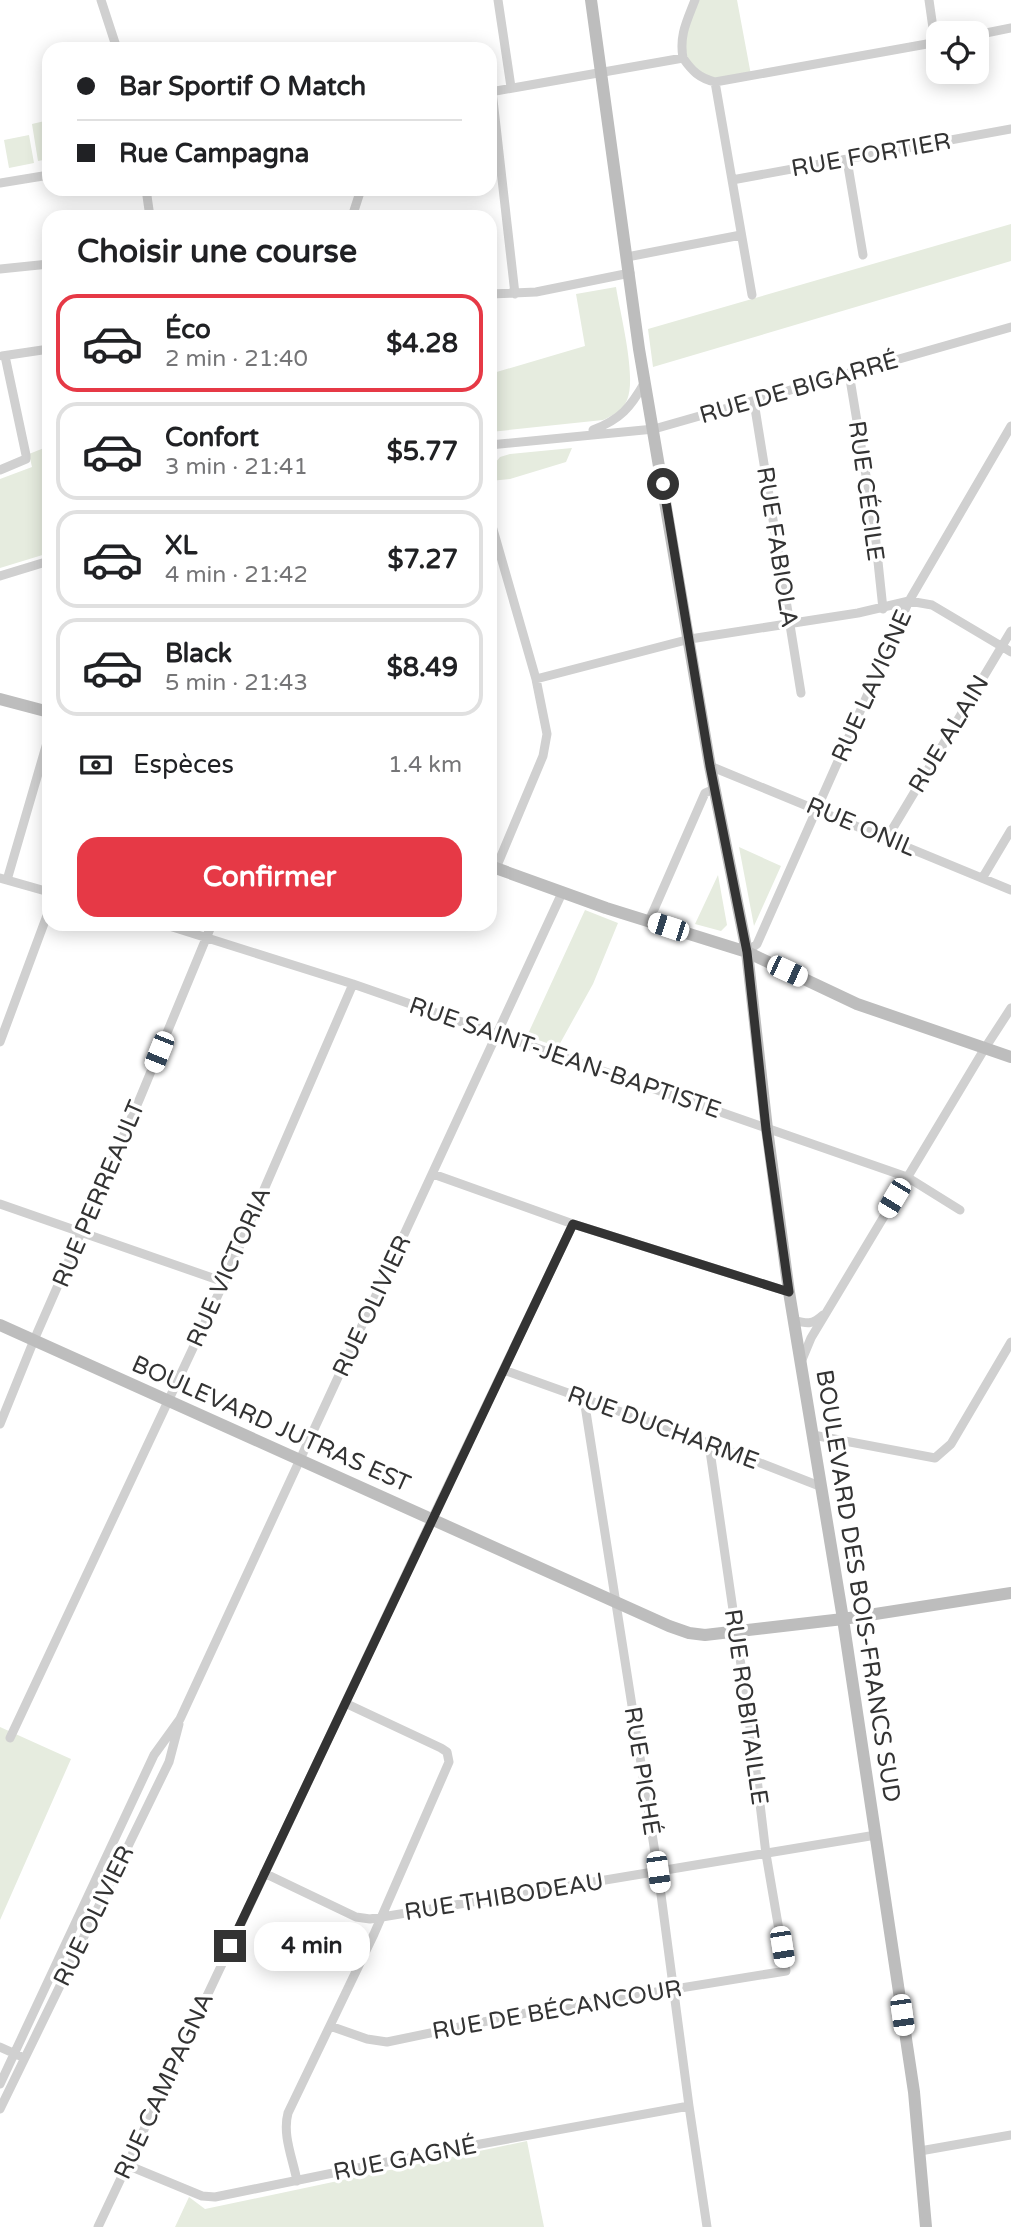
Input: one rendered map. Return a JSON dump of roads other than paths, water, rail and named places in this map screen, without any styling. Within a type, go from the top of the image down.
[{"type":"street","points":[[100,0],[115,42]]},
{"type":"street","points":[[498,0],[511,87]]},
{"type":"street","name":"BOULEVARD DES BOIS-FRANCS SUD","points":[[591,0],[639,349],[714,789],[747,952],[766,1129],[789,1292],[843,1619],[914,2092],[926,2227]]},
{"type":"street","points":[[695,0],[682,34],[683,58],[690,69],[701,78],[715,82],[926,44]]},
{"type":"street","points":[[929,0],[933,21]]},
{"type":"street","points":[[989,32],[1011,28]]},
{"type":"street","points":[[497,90],[683,58]]},
{"type":"street","points":[[715,82],[752,295]]},
{"type":"street","name":"RUE FORTIER","points":[[732,180],[1011,129]]},
{"type":"street","points":[[497,142],[515,294]]},
{"type":"street","points":[[847,160],[863,255]]},
{"type":"street","points":[[0,183],[42,176]]},
{"type":"street","points":[[628,257],[741,235]]},
{"type":"street","points":[[0,269],[42,265]]},
{"type":"street","points":[[497,294],[552,289],[629,273]]},
{"type":"street","name":"RUE DE BIGARRÉ","points":[[497,444],[654,429],[1011,327]]},
{"type":"street","points":[[0,470],[26,459],[2,356],[42,350]]},
{"type":"street","name":"RUE CÉCILE","points":[[849,373],[874,524],[883,608]]},
{"type":"street","name":"RUE DE BIGARRÉ","points":[[584,434],[618,419],[630,407],[646,381]]},
{"type":"street","name":"RUE FABIOLA","points":[[754,402],[801,693]]},
{"type":"street","name":"RUE LAVIGNE","points":[[747,952],[757,944],[909,601],[1011,426]]},
{"type":"street","points":[[497,543],[536,678],[547,734],[543,756],[497,858]]},
{"type":"street","points":[[0,576],[42,563]]},
{"type":"street","points":[[536,678],[690,639],[883,608],[909,601],[932,605],[1011,652]]},
{"type":"street","name":"RUE ALAIN","points":[[887,838],[1011,631]]},
{"type":"street","points":[[0,699],[42,710]]},
{"type":"street","points":[[42,760],[26,816],[3,879],[42,890]]},
{"type":"street","name":"RUE ONIL","points":[[710,766],[1011,890]]},
{"type":"street","points":[[649,921],[705,793],[714,789]]},
{"type":"street","points":[[984,877],[1011,830]]},
{"type":"street","points":[[497,868],[747,952],[857,1004],[1011,1057]]},
{"type":"street","name":"RUE OLIVIER","points":[[0,2109],[169,1762],[180,1719],[562,892]]},
{"type":"street","points":[[0,1042],[42,929]]},
{"type":"street","name":"RUE SAINT-JEAN-BAPTISTE","points":[[189,931],[353,984],[907,1177],[960,1210]]},
{"type":"street","name":"RUE PERREAULT","points":[[0,1424],[209,931]]},
{"type":"street","name":"RUE VICTORIA","points":[[10,1738],[224,1282],[353,984]]},
{"type":"street","points":[[801,1362],[811,1338],[1011,1008]]},
{"type":"street","points":[[433,1174],[573,1224],[789,1292]]},
{"type":"street","points":[[0,1204],[224,1282]]},
{"type":"street","name":"RUE CAMPAGNA","points":[[98,2227],[573,1224]]},
{"type":"street","points":[[794,1320],[807,1324],[815,1322],[827,1312]]},
{"type":"street","name":"BOULEVARD JUTRAS EST","points":[[0,1325],[689,1633],[705,1635],[843,1619],[1011,1593]]},
{"type":"street","points":[[813,1435],[935,1458],[951,1444],[1011,1342]]},
{"type":"street","name":"RUE DUCHARME","points":[[504,1370],[822,1487]]},
{"type":"street","name":"RUE PICHÉ","points":[[584,1399],[658,1872],[708,2227]]},
{"type":"street","name":"RUE ROBITAILLE","points":[[709,1444],[766,1854],[786,1971]]},
{"type":"street","points":[[298,2181],[286,2123],[288,2113],[382,1916],[449,1762],[447,1752],[442,1748],[345,1703]]},
{"type":"street","name":"RUE OLIVIER","points":[[0,2084],[154,1755],[180,1719]]},
{"type":"street","name":"RUE THIBODEAU","points":[[264,1873],[356,1917],[370,1919],[876,1835]]},
{"type":"street","name":"RUE DE BÉCANCOUR","points":[[330,2026],[368,2039],[387,2042],[526,2012],[786,1971]]},
{"type":"street","points":[[0,2047],[24,2058]]},
{"type":"street","name":"RUE GAGNÉ","points":[[127,2165],[202,2196],[215,2197],[419,2155],[689,2106]]},
{"type":"street","points":[[920,2151],[1011,2135]]}]
